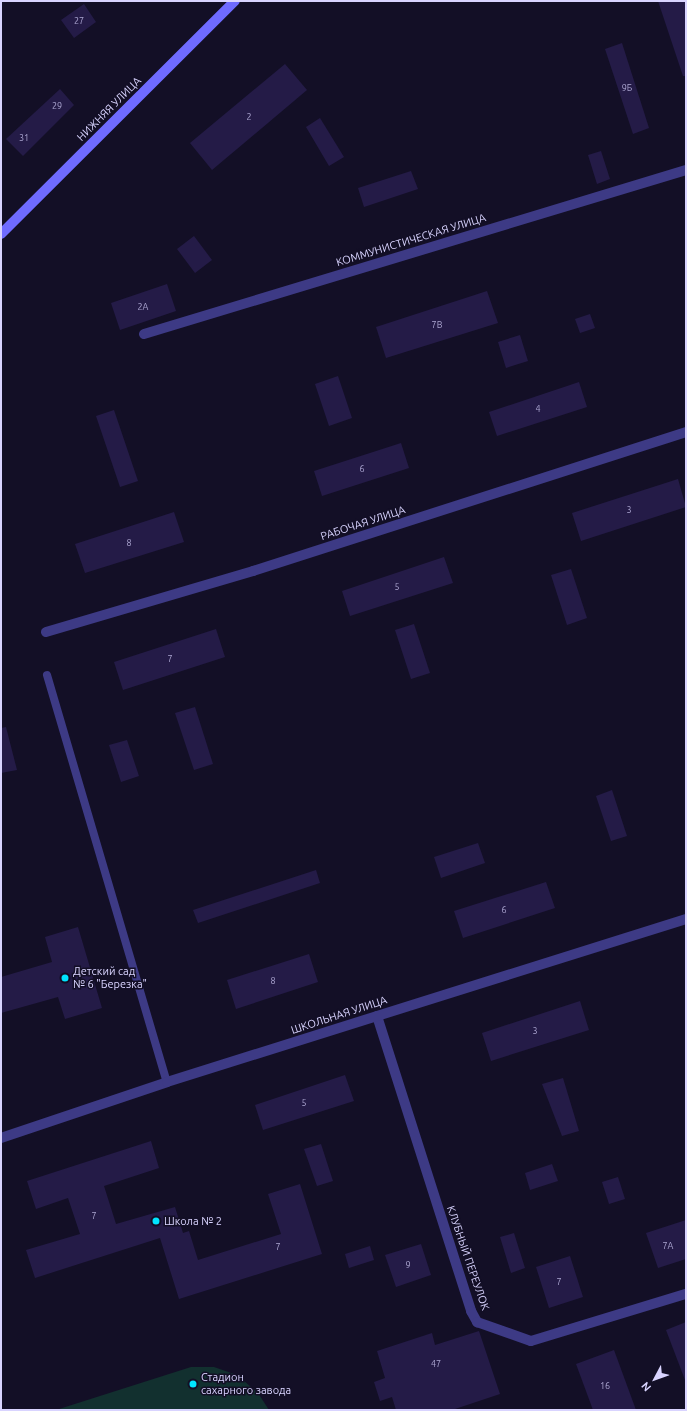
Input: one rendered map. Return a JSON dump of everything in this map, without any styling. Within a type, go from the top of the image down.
[{"type":"street","name":"НИЖНЯЯ УЛИЦА","points":[[1,234],[235,1]]},
{"type":"street","name":"КОММУНИСТИЧЕСКАЯ УЛИЦА","points":[[144,334],[686,170]]},
{"type":"street","name":"РАБОЧАЯ УЛИЦА","points":[[46,632],[253,570],[686,432]]},
{"type":"street","name":"ШКОЛЬНАЯ УЛИЦА","points":[[1,1138],[167,1082],[686,919]]},
{"type":"street","name":"КЛУБНЫЙ ПЕРЕУЛОК","points":[[377,1016],[471,1311],[477,1322],[531,1341],[686,1294]]},
{"type":"lane","points":[[47,675],[167,1082]]},
{"type":"green space","name":"Стадион сахарного завода","points":[[191,1367],[214,1367],[237,1375],[258,1393],[269,1410],[56,1410]]},
{"type":"building","points":[[658,1],[686,1],[686,76],[683,76]]},
{"type":"building","points":[[84,4],[96,22],[74,38],[61,20]]},
{"type":"building","points":[[622,43],[649,128],[633,134],[605,49]]},
{"type":"building","points":[[285,64],[307,90],[212,170],[190,143]]},
{"type":"building","points":[[60,89],[74,105],[23,156],[6,139]]},
{"type":"building","points":[[320,118],[344,157],[329,166],[306,127]]},
{"type":"building","points":[[601,151],[610,179],[597,184],[588,155]]},
{"type":"building","points":[[411,171],[418,189],[364,207],[358,188]]},
{"type":"building","points":[[194,236],[212,260],[195,273],[177,249]]},
{"type":"building","points":[[167,284],[176,311],[120,330],[111,303]]},
{"type":"building","points":[[487,291],[498,323],[386,358],[376,327]]},
{"type":"building","points":[[590,314],[595,328],[580,333],[575,319]]},
{"type":"building","points":[[520,335],[528,361],[506,368],[498,342]]},
{"type":"building","points":[[338,376],[352,418],[329,426],[315,384]]},
{"type":"building","points":[[579,382],[587,407],[497,436],[489,412]]},
{"type":"building","points":[[114,410],[138,481],[120,487],[96,416]]},
{"type":"building","points":[[401,443],[409,468],[322,496],[314,471]]},
{"type":"building","points":[[678,479],[686,507],[581,541],[572,513]]},
{"type":"building","points":[[174,512],[184,542],[85,573],[75,544]]},
{"type":"building","points":[[444,557],[453,583],[350,616],[342,591]]},
{"type":"building","points":[[571,569],[587,618],[567,625],[551,575]]},
{"type":"building","points":[[414,624],[430,673],[411,679],[395,630]]},
{"type":"building","points":[[216,629],[225,657],[123,690],[114,662]]},
{"type":"building","points":[[195,707],[213,764],[194,770],[175,713]]},
{"type":"building","points":[[6,727],[17,770],[1,773],[1,728]]},
{"type":"building","points":[[127,740],[139,776],[121,782],[109,745]]},
{"type":"building","points":[[612,790],[627,836],[611,841],[596,796]]},
{"type":"building","points":[[478,843],[485,863],[441,878],[434,857]]},
{"type":"building","points":[[316,870],[320,883],[198,923],[193,910]]},
{"type":"building","points":[[546,882],[555,908],[463,938],[454,911]]},
{"type":"building","points":[[78,927],[102,1008],[65,1019],[58,997],[1,1013],[1,977],[52,962],[45,937]]},
{"type":"building","points":[[309,954],[318,982],[236,1009],[227,980]]},
{"type":"building","points":[[580,1001],[589,1030],[491,1061],[482,1033]]},
{"type":"building","points":[[345,1075],[354,1101],[263,1130],[255,1105]]},
{"type":"building","points":[[563,1078],[579,1131],[562,1136],[542,1084]]},
{"type":"building","points":[[151,1141],[159,1168],[104,1186],[116,1224],[175,1207],[183,1233],[189,1231],[198,1260],[281,1234],[268,1194],[300,1184],[322,1254],[179,1299],[160,1238],[35,1278],[26,1250],[80,1234],[68,1198],[36,1209],[27,1181]]},
{"type":"building","points":[[321,1144],[333,1181],[317,1186],[304,1149]]},
{"type":"building","points":[[552,1164],[558,1181],[530,1190],[525,1173]]},
{"type":"building","points":[[618,1177],[625,1199],[609,1204],[602,1182]]},
{"type":"building","points":[[686,1220],[686,1259],[658,1268],[646,1233]]},
{"type":"building","points":[[514,1233],[525,1268],[511,1273],[500,1237]]},
{"type":"building","points":[[421,1244],[431,1275],[396,1287],[385,1255]]},
{"type":"building","points":[[370,1246],[374,1260],[349,1268],[345,1254]]},
{"type":"building","points":[[570,1256],[583,1297],[549,1308],[536,1267]]},
{"type":"building","points":[[686,1322],[686,1380],[685,1380],[666,1330]]},
{"type":"building","points":[[479,1331],[500,1394],[452,1410],[396,1410],[392,1397],[380,1401],[374,1382],[385,1378],[377,1351],[432,1333],[435,1345]]},
{"type":"building","points":[[614,1350],[636,1410],[593,1410],[576,1364]]},
{"type":"place","name":"Детский сад № 6 \"Березка\"","points":[[65,978]]},
{"type":"place","name":"Школа № 2","points":[[156,1221]]},
{"type":"place","name":"Стадион сахарного завода","points":[[193,1384]]}]
